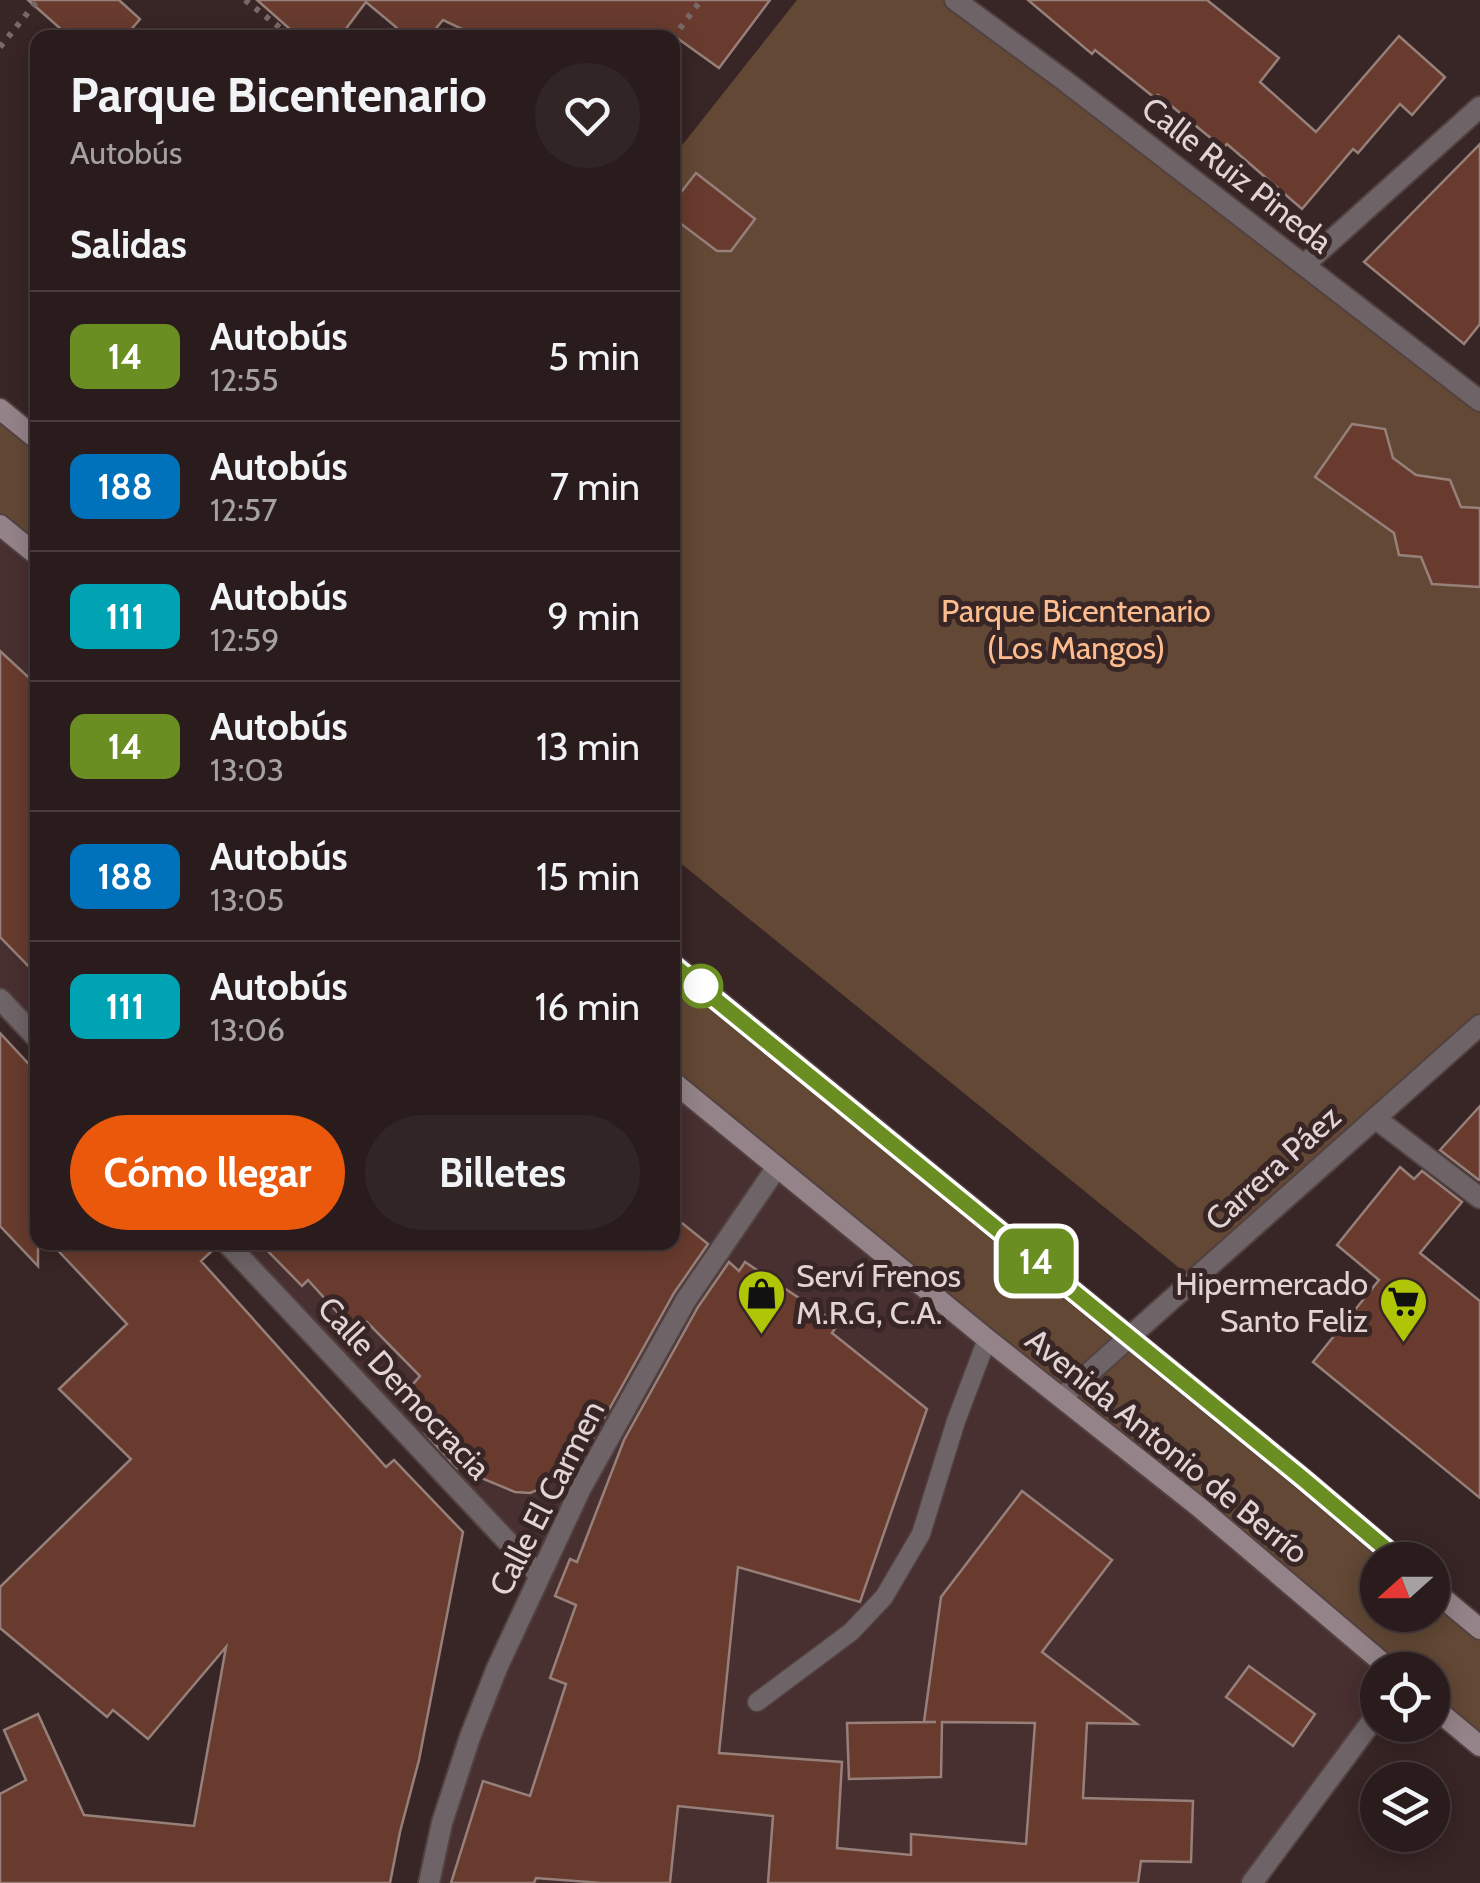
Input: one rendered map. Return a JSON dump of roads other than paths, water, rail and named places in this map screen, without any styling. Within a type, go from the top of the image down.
[{"type":"street","name":"Calle Ruiz Pineda","points":[[954,0],[1480,401]]},
{"type":"street","points":[[1304,265],[1480,107]]},
{"type":"street","points":[[0,409],[30,433]]},
{"type":"street","points":[[0,525],[30,549]]},
{"type":"street","name":"Avenida Antonio de Berrío","points":[[680,971],[1377,1542]]},
{"type":"street","points":[[0,999],[30,1031]]},
{"type":"street","name":"Carrera Páez","points":[[1062,1397],[1480,1025]]},
{"type":"street","name":"Avenida Antonio de Berrío","points":[[680,1087],[987,1340],[1200,1507],[1369,1652]]},
{"type":"street","points":[[1375,1118],[1480,1198]]},
{"type":"street","name":"Calle El Carmen","points":[[429,1883],[442,1823],[470,1737],[497,1668],[592,1466],[686,1300],[778,1167]]},
{"type":"street","name":"Calle Democracia","points":[[234,1250],[539,1575]]},
{"type":"street","points":[[1450,1604],[1480,1629]]},
{"type":"street","points":[[1450,1721],[1480,1746]]},
{"type":"street","points":[[1252,1883],[1360,1736]]},
{"type":"lane","points":[[758,1702],[851,1632],[884,1596],[921,1534],[956,1421],[987,1340]]},
{"type":"place","name":"Serví Frenos M.R.G, C.A.","points":[[761,1336]]},
{"type":"place","name":"Hipermercado Santo Feliz","points":[[1403,1344]]},
{"type":"park label","name":"Parque Bicentenario (Los Mangos)","points":[[1076,630]]}]
